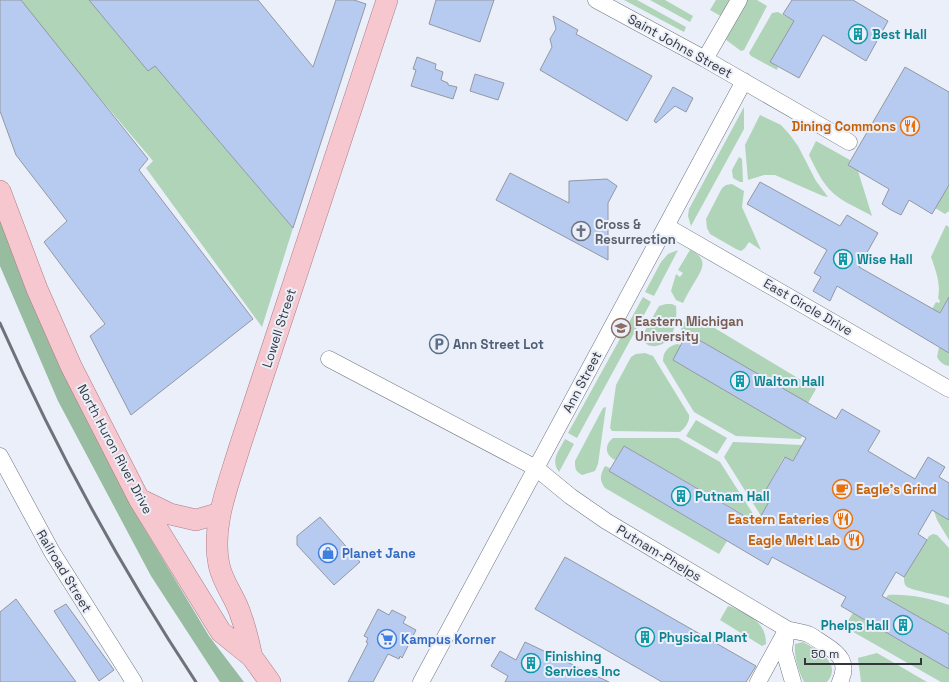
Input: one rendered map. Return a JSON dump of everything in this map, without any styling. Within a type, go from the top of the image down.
[{"type":"main road","name":"Lowell Street","points":[[252,657],[241,614],[226,587],[219,566],[217,545],[220,513],[239,449],[387,0]]},
{"type":"main road","name":"North Huron River Drive","points":[[0,191],[37,289],[71,366],[139,499],[221,632],[252,657],[270,682]]},
{"type":"main road","points":[[139,499],[170,514],[196,520],[220,513]]},
{"type":"street","name":"Saint Johns Street","points":[[596,0],[705,59],[849,142]]},
{"type":"street","points":[[705,59],[739,0]]},
{"type":"street","name":"Ann Street","points":[[421,682],[744,81]]},
{"type":"street","name":"East Circle Drive","points":[[666,226],[949,389]]},
{"type":"street","name":"Putnam-Phelps","points":[[329,359],[536,468],[570,496],[606,521],[787,629],[808,634],[838,654],[843,662],[843,674],[840,682]]},
{"type":"street","name":"Railroad Street","points":[[0,456],[52,552],[134,682]]},
{"type":"street","points":[[758,682],[787,629]]},
{"type":"street","points":[[787,629],[784,651],[793,682]]},
{"type":"green space","points":[[17,0],[91,0],[90,1],[148,71],[155,66],[293,228],[262,327],[146,168],[153,161]]},
{"type":"green space","points":[[624,0],[637,0],[686,27],[684,32]]},
{"type":"green space","points":[[650,0],[665,0],[693,16],[690,22]]},
{"type":"green space","points":[[716,0],[734,0],[724,18],[710,10]]},
{"type":"green space","points":[[747,0],[757,0],[767,6],[744,50],[741,51],[725,39]]},
{"type":"green space","points":[[778,12],[794,21],[771,62],[778,67],[777,70],[751,56],[749,53],[772,13]]},
{"type":"green space","points":[[744,107],[744,129],[691,226],[688,216],[689,209]]},
{"type":"green space","points":[[760,115],[781,125],[790,135],[798,146],[816,181],[828,197],[775,175],[764,175],[748,180],[745,145]]},
{"type":"green space","points":[[816,141],[850,160],[848,165],[858,171],[872,216],[833,193],[826,185],[809,155]]},
{"type":"green space","points":[[739,157],[742,159],[743,182],[733,178],[732,170]]},
{"type":"green space","points":[[732,184],[744,191],[742,207],[761,250],[749,242],[741,251],[736,249],[710,234],[707,228],[706,219],[722,188],[726,185]]},
{"type":"green space","points":[[949,185],[949,211],[945,214],[935,208]]},
{"type":"green space","points":[[0,219],[42,325],[131,506],[209,636],[244,682],[220,682],[151,576],[58,401],[0,266]]},
{"type":"green space","points":[[946,225],[949,227],[949,297],[926,336],[919,332],[936,302],[939,303],[940,301],[938,298],[938,278],[931,257]]},
{"type":"green space","points":[[678,250],[654,296],[645,292],[661,262],[668,254]]},
{"type":"green space","points":[[690,250],[696,253],[702,260],[702,268],[683,303],[676,300],[671,291],[676,274],[680,277],[683,273],[678,270]]},
{"type":"green space","points":[[643,297],[651,302],[577,438],[568,433]]},
{"type":"green space","points":[[666,304],[676,306],[674,330],[667,341],[663,344],[650,346],[644,341],[642,336],[659,306]]},
{"type":"green space","points":[[690,318],[698,318],[816,389],[808,403],[687,333],[683,341],[681,338],[681,328],[684,322]]},
{"type":"green space","points":[[677,344],[681,345],[673,360],[803,436],[800,439],[736,436],[694,412],[663,361],[667,350],[671,346]]},
{"type":"green space","points":[[939,347],[949,353],[949,366],[942,363],[937,357]]},
{"type":"green space","points":[[645,353],[653,356],[689,415],[687,425],[680,432],[612,431],[610,428],[616,385],[631,357],[636,354]]},
{"type":"green space","points":[[606,407],[598,464],[595,471],[582,475],[576,469],[575,461],[603,408]]},
{"type":"green space","points":[[696,420],[727,438],[717,454],[686,436]]},
{"type":"green space","points":[[613,438],[678,438],[720,462],[755,517],[755,521],[624,446],[615,460],[609,455],[607,450],[608,444]]},
{"type":"green space","points":[[565,439],[574,444],[559,472],[556,468],[555,459]]},
{"type":"green space","points":[[733,442],[802,445],[793,461],[784,457],[764,493],[771,498],[761,516],[724,457]]},
{"type":"green space","points":[[605,466],[610,468],[609,471],[727,541],[719,554],[605,488],[601,477]]},
{"type":"green space","points":[[934,511],[949,520],[949,540],[937,520]]},
{"type":"green space","points":[[933,534],[937,535],[949,548],[949,598],[908,588],[904,583],[904,577],[929,536]]},
{"type":"green space","points":[[888,595],[919,597],[949,605],[949,634],[886,598]]},
{"type":"green space","points":[[728,606],[750,617],[760,625],[765,636],[766,644],[762,646],[720,620]]},
{"type":"green space","points":[[853,613],[949,669],[949,682],[941,682],[848,629],[845,625]]},
{"type":"green space","points":[[803,642],[821,653],[830,663],[832,669],[831,675],[827,682],[804,682],[795,654],[795,644]]},
{"type":"green space","points":[[877,653],[927,682],[861,682],[858,658]]},
{"type":"building","points":[[0,0],[21,0],[148,159],[139,170],[253,319],[131,415],[90,336],[105,324],[44,242],[67,221],[16,155],[0,111]]},
{"type":"building","points":[[89,0],[258,0],[313,67],[336,0],[354,0],[366,4],[293,228],[155,66],[148,71]]},
{"type":"building","points":[[436,0],[494,0],[480,42],[429,24]]},
{"type":"building","name":"Best Hall","points":[[792,0],[853,0],[888,21],[866,61],[823,35],[799,78],[770,62],[794,21],[783,14]]},
{"type":"building","points":[[553,16],[578,30],[576,34],[652,76],[627,121],[540,70],[552,47],[550,39],[556,29]]},
{"type":"building","points":[[417,57],[436,64],[435,69],[443,72],[441,80],[448,83],[448,85],[457,87],[453,99],[411,86],[416,70],[413,69]]},
{"type":"building","name":"Dining Commons","points":[[905,67],[949,92],[949,185],[932,214],[909,200],[901,215],[891,210],[882,204],[889,189],[848,165]]},
{"type":"building","points":[[475,74],[504,83],[498,100],[470,91]]},
{"type":"building","points":[[673,87],[693,98],[686,112],[675,106],[656,123],[654,121]]},
{"type":"building","name":"Cross & Resurrection","points":[[510,173],[569,203],[569,181],[607,179],[617,186],[608,203],[608,260],[496,200]]},
{"type":"building","name":"Wise Hall","points":[[760,182],[840,226],[847,215],[878,233],[859,267],[940,313],[949,297],[949,353],[837,286],[830,301],[813,291],[821,277],[814,273],[827,250],[747,204]]},
{"type":"building","points":[[687,333],[836,419],[842,409],[880,431],[868,451],[915,479],[928,457],[945,467],[939,477],[949,483],[949,520],[932,510],[918,534],[927,540],[904,577],[896,572],[882,596],[949,634],[949,669],[841,606],[846,597],[772,557],[768,565],[609,471],[624,446],[757,523],[771,498],[764,493],[785,457],[793,461],[806,438],[673,360]]},
{"type":"building","name":"Planet Jane","points":[[320,517],[360,562],[334,585],[297,545],[297,536]]},
{"type":"building","name":"Physical Plant","points":[[565,557],[756,666],[746,682],[662,682],[535,609]]},
{"type":"building","points":[[16,599],[76,682],[0,682],[0,612]]},
{"type":"building","points":[[66,604],[114,670],[99,681],[54,611]]},
{"type":"building","points":[[378,609],[389,615],[392,610],[406,617],[403,623],[416,630],[402,658],[400,656],[399,659],[388,654],[373,682],[348,682],[368,643],[366,642],[368,638],[364,636]]},
{"type":"building","name":"Finishing Services Inc","points":[[525,642],[609,682],[505,682],[508,676],[491,666],[500,651],[516,660]]},
{"type":"railway","points":[[0,323],[21,370],[90,507],[141,595],[196,682]]},
{"type":"place","name":"Best Hall","points":[[858,34]]},
{"type":"place","name":"Dining Commons","points":[[910,126]]},
{"type":"place","name":"Cross & Resurrection","points":[[581,231]]},
{"type":"place","name":"Wise Hall","points":[[843,259]]},
{"type":"place","name":"Eastern Michigan University","points":[[621,328]]},
{"type":"place","name":"Ann Street Lot","points":[[439,344]]},
{"type":"place","name":"Walton Hall","points":[[740,381]]},
{"type":"place","name":"Eagle's Grind","points":[[842,489]]},
{"type":"place","name":"Putnam Hall","points":[[681,496]]},
{"type":"place","name":"Eastern Eateries","points":[[843,519]]},
{"type":"place","name":"Eagle Melt Lab","points":[[854,540]]},
{"type":"place","name":"Planet Jane","points":[[328,553]]},
{"type":"place","name":"Phelps Hall","points":[[903,625]]},
{"type":"place","name":"Physical Plant","points":[[645,637]]},
{"type":"place","name":"Kampus Korner","points":[[387,639]]},
{"type":"place","name":"Finishing Services Inc","points":[[531,663]]}]
